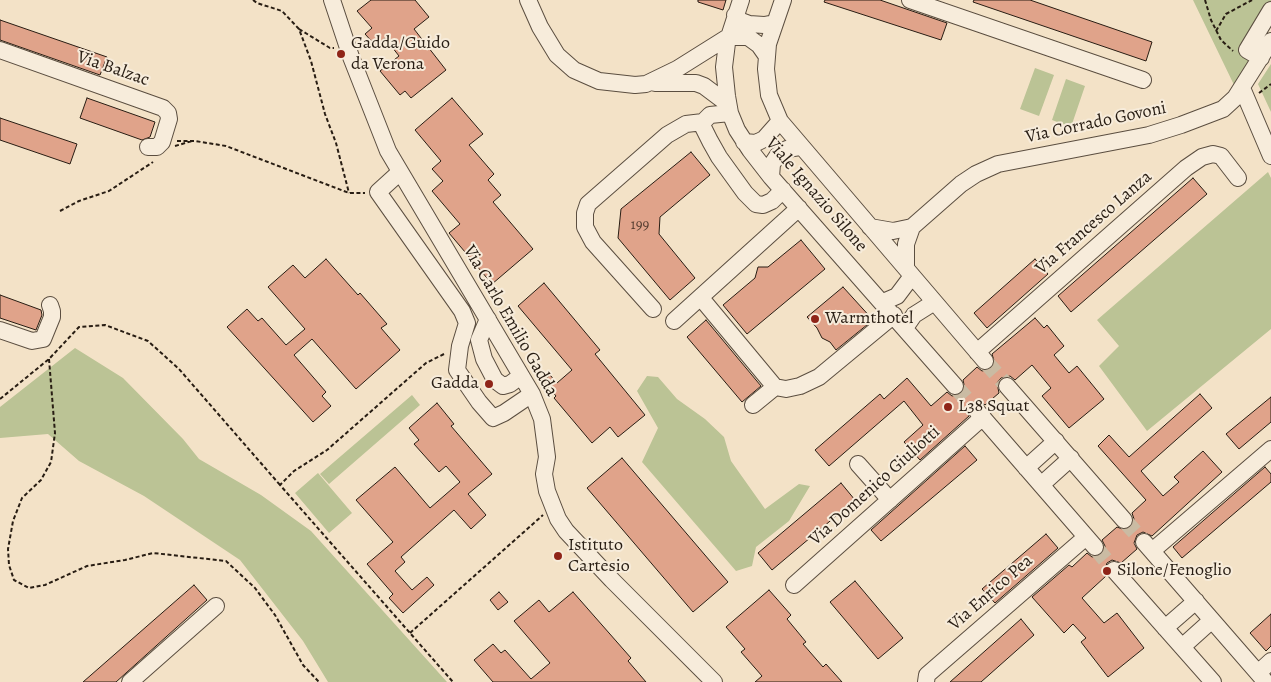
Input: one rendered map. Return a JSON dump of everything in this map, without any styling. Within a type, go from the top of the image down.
[{"type":"street","name":"Via Carlo Emilio Gadda","points":[[332,0],[347,45],[388,151],[532,394],[542,419],[546,437],[547,456],[544,474],[552,507],[566,531],[714,682]]},
{"type":"street","points":[[528,0],[550,44],[557,54],[574,70],[598,81],[635,85],[666,82],[696,83],[704,86],[729,108],[710,115],[703,122],[686,124],[667,135],[588,204],[585,213],[585,227],[588,235],[653,310]]},
{"type":"street","name":"Viale Ignazio Silone","points":[[783,0],[766,55],[767,88],[780,121],[800,147],[981,357]]},
{"type":"street","points":[[910,0],[1142,80]]},
{"type":"street","points":[[738,8],[741,21],[749,24],[764,25],[775,23]]},
{"type":"street","name":"Viale Ignazio Silone","points":[[738,8],[728,37],[724,66],[729,108],[744,142],[771,177],[955,386]]},
{"type":"street","points":[[1260,58],[1247,50],[1271,10]]},
{"type":"street","points":[[646,84],[677,69],[728,37],[748,37],[759,45],[766,55]]},
{"type":"street","name":"Via Corrado Govoni","points":[[912,227],[961,184],[988,168],[1009,161],[1137,137],[1171,128],[1223,109],[1242,88],[1271,42]]},
{"type":"street","name":"Via Balzac","points":[[0,50],[163,108],[168,114],[169,119],[160,149]]},
{"type":"street","points":[[1242,88],[1271,156]]},
{"type":"street","points":[[744,142],[756,143],[764,139],[780,121]]},
{"type":"street","points":[[703,122],[710,142],[719,157],[745,193],[756,204],[763,205],[772,201],[783,190]]},
{"type":"street","points":[[771,177],[772,164],[778,155],[787,149],[800,147]]},
{"type":"street","name":"Via Francesco Lanza","points":[[981,357],[1186,168],[1202,157],[1213,154],[1221,156],[1238,178]]},
{"type":"street","points":[[400,172],[378,192],[462,311],[467,323],[460,346],[457,370],[479,402],[493,418],[504,413],[532,394]]},
{"type":"street","points":[[674,321],[798,208]]},
{"type":"street","points":[[870,227],[893,231],[912,227]]},
{"type":"street","points":[[883,302],[897,296],[909,272],[906,244],[912,227]]},
{"type":"street","points":[[448,290],[463,279]]},
{"type":"street","points":[[701,298],[775,387],[786,389],[800,386],[819,377],[900,322],[933,303]]},
{"type":"street","points":[[0,330],[32,341],[43,339],[52,317],[50,306]]},
{"type":"street","points":[[488,319],[479,340],[484,359],[495,380],[503,386],[510,384],[521,376]]},
{"type":"street","points":[[1007,386],[1124,520]]},
{"type":"street","points":[[753,405],[775,387]]},
{"type":"street","name":"Via Domenico Giuliotti","points":[[794,585],[890,500],[980,414],[1026,468]]},
{"type":"street","points":[[1056,441],[1026,468],[1041,485],[1071,458]]},
{"type":"street","points":[[1271,449],[1148,547],[1261,676],[1271,661]]},
{"type":"street","points":[[858,464],[890,500]]},
{"type":"street","name":"Via Enrico Pea","points":[[926,682],[927,675],[1090,542],[1041,485]]},
{"type":"street","points":[[1114,570],[1212,682]]},
{"type":"street","points":[[1165,628],[1196,601]]},
{"type":"street","points":[[130,682],[216,606]]},
{"type":"street","points":[[1182,647],[1212,620]]},
{"type":"path","points":[[254,0],[257,3],[282,11],[299,29],[330,48],[347,45]]},
{"type":"path","points":[[1205,0],[1210,20],[1221,40],[1236,54]]},
{"type":"path","points":[[1216,31],[1226,14],[1241,8],[1252,0]]},
{"type":"path","points":[[299,29],[311,60],[349,194]]},
{"type":"path","points":[[1259,94],[1271,84]]},
{"type":"path","points":[[1268,87],[1271,90]]},
{"type":"path","points":[[160,149],[195,140]]},
{"type":"path","points":[[60,211],[79,201],[109,191],[141,171],[160,149],[195,140],[226,146],[349,194],[378,192]]},
{"type":"path","points":[[0,399],[50,359],[79,327],[105,325],[148,341],[179,369],[453,682]]},
{"type":"path","points":[[280,485],[294,472],[327,450],[426,363],[460,346]]},
{"type":"path","points":[[50,359],[55,433],[51,462],[41,480],[22,498],[13,521],[8,549],[9,565],[14,580],[29,588],[45,585],[87,566],[125,560],[153,552],[226,562],[255,588],[275,615],[303,665],[319,682]]},
{"type":"path","points":[[409,634],[552,507]]},
{"type":"green space","points":[[1193,0],[1271,0],[1271,25],[1235,87]]},
{"type":"green space","points":[[1271,64],[1271,112],[1258,84]]},
{"type":"green space","points":[[1035,68],[1054,75],[1039,116],[1020,109]]},
{"type":"green space","points":[[1066,79],[1085,86],[1071,127],[1052,120]]},
{"type":"green space","points":[[1268,172],[1271,178],[1271,329],[1147,431],[1099,366],[1119,346],[1097,320]]},
{"type":"green space","points":[[75,348],[123,378],[183,439],[199,459],[261,495],[311,531],[447,682],[328,682],[303,641],[240,560],[144,496],[79,461],[48,434],[0,438],[0,407]]},
{"type":"green space","points":[[647,376],[658,377],[677,399],[705,419],[724,437],[731,461],[765,509],[799,484],[810,486],[789,521],[756,547],[752,566],[736,571],[642,462],[658,428],[637,391]]},
{"type":"green space","points":[[412,395],[420,405],[329,484],[320,474]]},
{"type":"green space","points":[[318,473],[352,513],[329,533],[295,493]]},
{"type":"building","points":[[371,0],[415,0],[429,17],[414,29],[446,70],[411,98],[405,91],[400,95],[380,71],[399,56],[385,38],[376,46],[365,34],[372,28],[357,11]]},
{"type":"building","points":[[698,0],[726,0],[723,10],[698,2]]},
{"type":"building","points":[[825,0],[880,0],[947,23],[941,40],[824,2]]},
{"type":"building","points":[[974,0],[1030,0],[1152,42],[1146,61],[973,2]]},
{"type":"building","points":[[0,20],[107,57],[100,75],[0,40]]},
{"type":"building","points":[[87,98],[155,122],[150,137],[142,140],[80,118]]},
{"type":"building","points":[[452,98],[483,134],[469,145],[494,174],[488,180],[501,195],[493,202],[533,249],[492,284],[449,233],[460,224],[432,191],[443,181],[432,169],[441,161],[415,130]]},
{"type":"building","points":[[0,118],[77,144],[70,164],[0,140]]},
{"type":"building","points":[[691,152],[710,175],[660,217],[659,234],[695,278],[670,300],[618,238],[621,209]]},
{"type":"building","points":[[1193,178],[1207,194],[1071,312],[1058,296]]},
{"type":"building","points":[[801,240],[825,269],[747,334],[723,305],[755,278],[758,267],[768,267]]},
{"type":"building","points":[[326,259],[358,295],[360,293],[387,324],[381,328],[400,350],[356,389],[312,339],[294,355],[326,392],[322,396],[331,406],[313,422],[227,327],[247,309],[258,321],[262,318],[286,345],[305,329],[268,287],[293,265],[305,278]]},
{"type":"building","points":[[1035,259],[1048,274],[987,328],[974,313]]},
{"type":"building","points":[[544,283],[600,350],[595,354],[645,415],[618,437],[610,427],[592,443],[554,398],[556,396],[543,381],[550,375],[557,383],[572,370],[518,306]]},
{"type":"building","points":[[843,287],[873,320],[836,350],[830,342],[822,338],[817,328],[807,317]]},
{"type":"building","points":[[0,295],[41,310],[42,315],[36,330],[0,318]]},
{"type":"building","points":[[1035,318],[1044,328],[1047,325],[1064,346],[1054,355],[1069,373],[1077,366],[1104,399],[1069,428],[1042,396],[1051,388],[1032,365],[1015,380],[1010,376],[1001,378],[997,383],[999,393],[985,405],[980,401],[971,403],[967,408],[969,416],[920,460],[904,442],[923,425],[904,401],[829,466],[815,450],[880,394],[884,399],[907,378],[931,406],[947,392],[952,396],[961,394],[965,389],[963,380],[977,367],[982,371],[991,369],[995,364],[992,354]]},
{"type":"building","points":[[706,320],[761,386],[742,402],[687,337]]},
{"type":"building","points":[[1200,394],[1212,408],[1141,471],[1163,496],[1179,482],[1174,477],[1203,451],[1222,472],[1152,536],[1143,532],[1137,535],[1134,543],[1137,549],[1121,563],[1112,560],[1107,563],[1104,572],[1106,576],[1082,598],[1104,623],[1117,613],[1144,648],[1108,677],[1081,642],[1086,638],[1073,624],[1064,633],[1032,597],[1069,565],[1072,567],[1087,553],[1092,557],[1101,555],[1105,546],[1102,540],[1117,527],[1125,530],[1131,527],[1134,519],[1132,513],[1146,500],[1098,446],[1109,435],[1129,457]]},
{"type":"building","points":[[1271,397],[1271,422],[1239,449],[1226,434]]},
{"type":"building","points":[[437,403],[454,424],[451,426],[492,474],[468,494],[486,515],[471,529],[454,510],[401,557],[405,562],[395,571],[412,590],[427,577],[434,585],[403,613],[389,598],[393,594],[367,564],[393,542],[356,500],[395,467],[430,508],[460,482],[446,466],[439,472],[414,444],[419,440],[409,428]]},
{"type":"building","points":[[965,446],[977,460],[881,541],[871,530]]},
{"type":"building","points":[[622,458],[728,582],[693,612],[587,488]]},
{"type":"building","points":[[1265,467],[1271,474],[1271,482],[1182,558],[1173,547]]},
{"type":"building","points":[[841,483],[855,500],[772,570],[758,553]]},
{"type":"building","points":[[1046,534],[1058,548],[995,603],[982,589]]},
{"type":"building","points":[[855,581],[903,638],[878,659],[830,602]]},
{"type":"building","points":[[194,585],[207,600],[116,682],[83,682]]},
{"type":"building","points":[[769,590],[791,615],[787,619],[806,642],[803,644],[823,667],[826,664],[842,682],[755,682],[762,676],[741,652],[745,649],[726,627]]},
{"type":"building","points":[[499,592],[508,602],[498,610],[490,600]]},
{"type":"building","points":[[573,592],[631,658],[628,661],[646,682],[493,682],[474,660],[493,644],[501,653],[505,650],[531,679],[550,663],[514,621],[539,600],[549,612]]},
{"type":"building","points":[[1271,614],[1271,646],[1266,651],[1250,633]]},
{"type":"building","points":[[1021,619],[1034,635],[981,682],[950,682]]},
{"type":"tunnel","points":[[985,361],[1007,386]]},
{"type":"tunnel","points":[[955,386],[977,411]]},
{"type":"tunnel","points":[[1124,520],[1144,542]]},
{"type":"tunnel","points":[[1095,547],[1114,570]]},
{"type":"place","name":"Gadda/Guido da Verona","points":[[341,54]]},
{"type":"place","name":"Warmthotel","points":[[815,319]]},
{"type":"place","name":"Gadda","points":[[489,384]]},
{"type":"place","name":"L38 Squat","points":[[948,407]]},
{"type":"place","name":"Istituto Cartesio","points":[[558,556]]},
{"type":"place","name":"Silone/Fenoglio","points":[[1107,571]]}]
